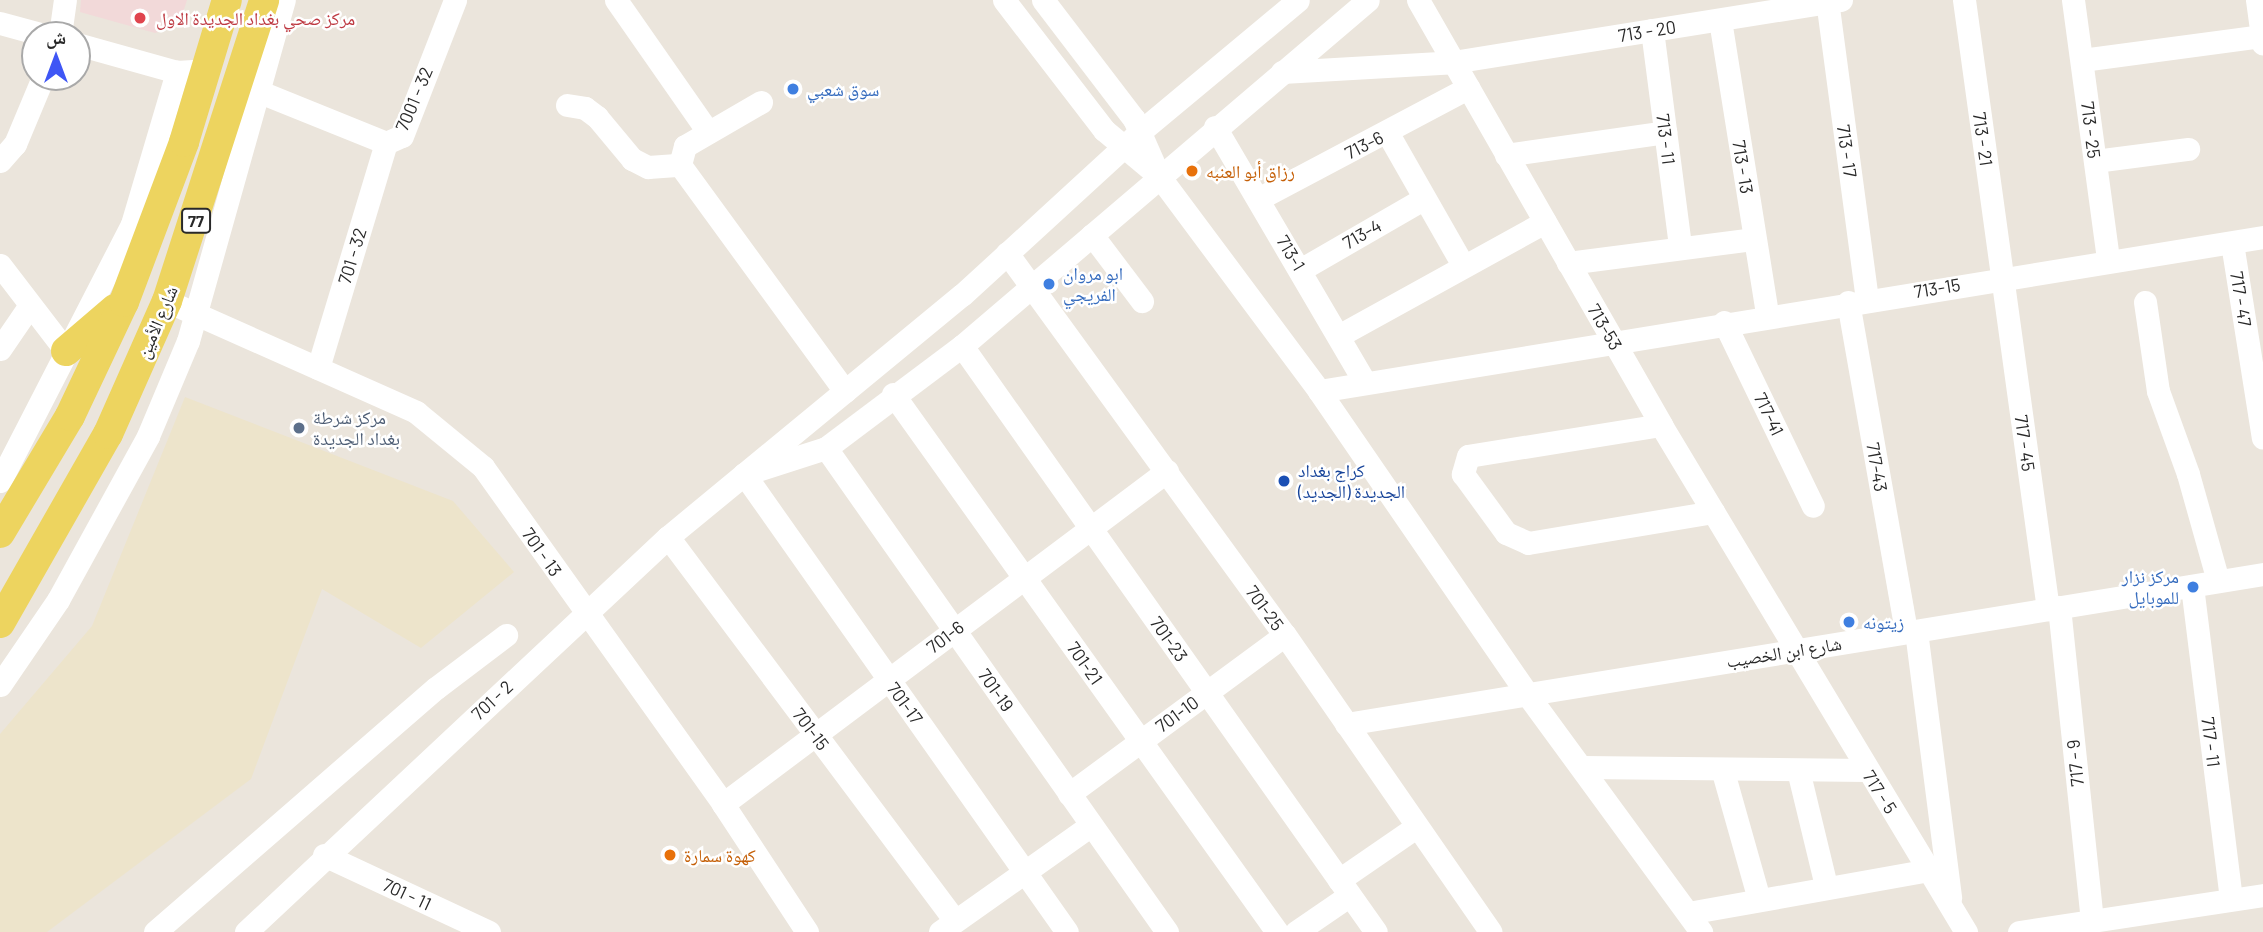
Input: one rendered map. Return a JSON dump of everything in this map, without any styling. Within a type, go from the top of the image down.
[{"type":"main road","name":"77","points":[[0,533],[70,416],[124,302],[184,142],[192,71],[227,0]]},
{"type":"main road","name":"شارع الأمين","points":[[0,623],[108,434],[167,301],[264,0]]},
{"type":"main road","points":[[66,351],[124,302]]},
{"type":"street","points":[[62,21],[65,0]]},
{"type":"street","points":[[0,685],[58,600],[148,436],[188,341],[284,0]]},
{"type":"street","name":"7001 - 32","points":[[260,92],[386,143],[402,136],[455,0]]},
{"type":"street","points":[[616,0],[708,132]]},
{"type":"street","points":[[1004,0],[1122,148],[1159,176]]},
{"type":"street","points":[[1043,0],[1141,131],[1159,176],[1319,391],[1527,694],[1702,932]]},
{"type":"street","name":"701 - 2","points":[[246,932],[324,855],[668,537],[1007,253],[1141,131],[1298,0]]},
{"type":"street","points":[[744,474],[826,448],[893,394],[962,346],[1033,288],[1215,127],[1368,0]]},
{"type":"street","name":"713-53","points":[[1418,0],[1661,425],[1797,650]]},
{"type":"street","name":"713 - 21","points":[[1964,0],[2001,277]]},
{"type":"street","name":"713 - 25","points":[[2073,0],[2108,260]]},
{"type":"street","points":[[2082,60],[2262,40],[2257,0]]},
{"type":"street","name":"713 - 20","points":[[1282,72],[1453,62],[1832,1]]},
{"type":"street","name":"713 - 17","points":[[1832,1],[1857,301]]},
{"type":"street","name":"713 - 13","points":[[1720,19],[1767,315]]},
{"type":"street","points":[[0,23],[21,29]]},
{"type":"street","name":"713 - 11","points":[[1652,30],[1680,247]]},
{"type":"street","points":[[0,481],[132,224],[192,71],[91,47]]},
{"type":"street","name":"713-6","points":[[1258,199],[1468,88]]},
{"type":"street","points":[[0,161],[15,144],[37,91]]},
{"type":"street","points":[[680,165],[685,146],[761,102]]},
{"type":"street","points":[[567,105],[585,108],[597,117],[632,159],[648,167],[680,165]]},
{"type":"street","name":"713-1","points":[[1215,127],[1340,335],[1364,381]]},
{"type":"street","points":[[1387,132],[1463,265]]},
{"type":"street","points":[[1506,155],[1665,132]]},
{"type":"street","name":"701 - 32","points":[[318,368],[386,143]]},
{"type":"street","points":[[2095,161],[2188,149]]},
{"type":"street","points":[[680,165],[845,391]]},
{"type":"street","name":"713-4","points":[[1300,270],[1423,199]]},
{"type":"street","points":[[1340,335],[1545,222]]},
{"type":"street","points":[[1093,236],[1142,301]]},
{"type":"street","name":"713-15","points":[[1319,391],[1364,381],[1612,340],[2263,237]]},
{"type":"street","points":[[1568,263],[1754,239]]},
{"type":"street","name":"717 - 47","points":[[2232,243],[2263,438]]},
{"type":"street","name":"701-25","points":[[1007,253],[1285,635],[1491,932]]},
{"type":"street","points":[[0,265],[29,307],[66,351]]},
{"type":"street","name":"717 - 45","points":[[2001,277],[2054,608]]},
{"type":"street","name":"701 - 13","points":[[167,301],[416,412],[483,467],[723,804],[807,932]]},
{"type":"street","name":"717-43","points":[[1857,301],[1911,631],[1951,907]]},
{"type":"street","points":[[2145,302],[2158,391],[2188,474],[2218,581]]},
{"type":"street","points":[[0,349],[29,307]]},
{"type":"street","name":"717-41","points":[[1724,322],[1814,506]]},
{"type":"street","name":"701-23","points":[[962,346],[1376,932]]},
{"type":"street","name":"701-21","points":[[893,394],[1277,932]]},
{"type":"street","points":[[1661,425],[1468,456],[1463,474],[1506,533],[1528,543],[1713,512]]},
{"type":"street","name":"701-19","points":[[826,448],[1167,932]]},
{"type":"street","name":"701-6","points":[[723,804],[1167,471]]},
{"type":"street","name":"701-17","points":[[744,474],[888,680],[1027,871],[1067,932]]},
{"type":"street","name":"701-15","points":[[668,537],[815,735],[947,926]]},
{"type":"street","name":"شارع ابن الخصيب","points":[[1346,724],[2263,574]]},
{"type":"street","name":"717 - 11","points":[[2192,586],[2231,899]]},
{"type":"street","name":"717 - 9","points":[[2054,608],[2092,919]]},
{"type":"street","points":[[155,932],[436,688],[506,635]]},
{"type":"street","name":"701-10","points":[[1069,794],[1285,635]]},
{"type":"street","name":"717 - 5","points":[[1797,650],[1866,771],[1966,932]]},
{"type":"street","points":[[1582,767],[1723,772],[1866,771]]},
{"type":"street","points":[[1798,771],[1826,886]]},
{"type":"street","points":[[1723,772],[1759,899]]},
{"type":"street","points":[[947,926],[1091,825]]},
{"type":"street","points":[[1296,932],[1416,827]]},
{"type":"street","name":"701 - 11","points":[[324,855],[489,932]]},
{"type":"street","points":[[1688,913],[1826,886],[1929,870]]},
{"type":"street","points":[[2019,932],[2263,895]]},
{"type":"shaded area","name":"مركز صحي بغداد الجديدة الاول","points":[[81,0],[187,0],[179,25],[155,33],[80,12]]},
{"type":"shaded area","points":[[185,397],[453,501],[514,572],[421,648],[322,589],[251,779],[47,932],[0,932],[0,734],[92,626]]},
{"type":"place","name":"مركز صحي بغداد الجديدة الاول","points":[[140,18]]},
{"type":"place","name":"سوق شعبي","points":[[793,89]]},
{"type":"place","name":"رزاق أبو العنبه","points":[[1192,171]]},
{"type":"place","name":"ابو مروان الفريجي","points":[[1049,284]]},
{"type":"place","name":"مركز شرطة بغداد الجديدة","points":[[299,428]]},
{"type":"place","name":"كراج بغداد الجديدة (الجديد)","points":[[1284,481]]},
{"type":"place","name":"مركز نزار للموبايل","points":[[2193,587]]},
{"type":"place","name":"زيتونه","points":[[1849,622]]},
{"type":"place","name":"كهوة سمارة","points":[[670,855]]}]
